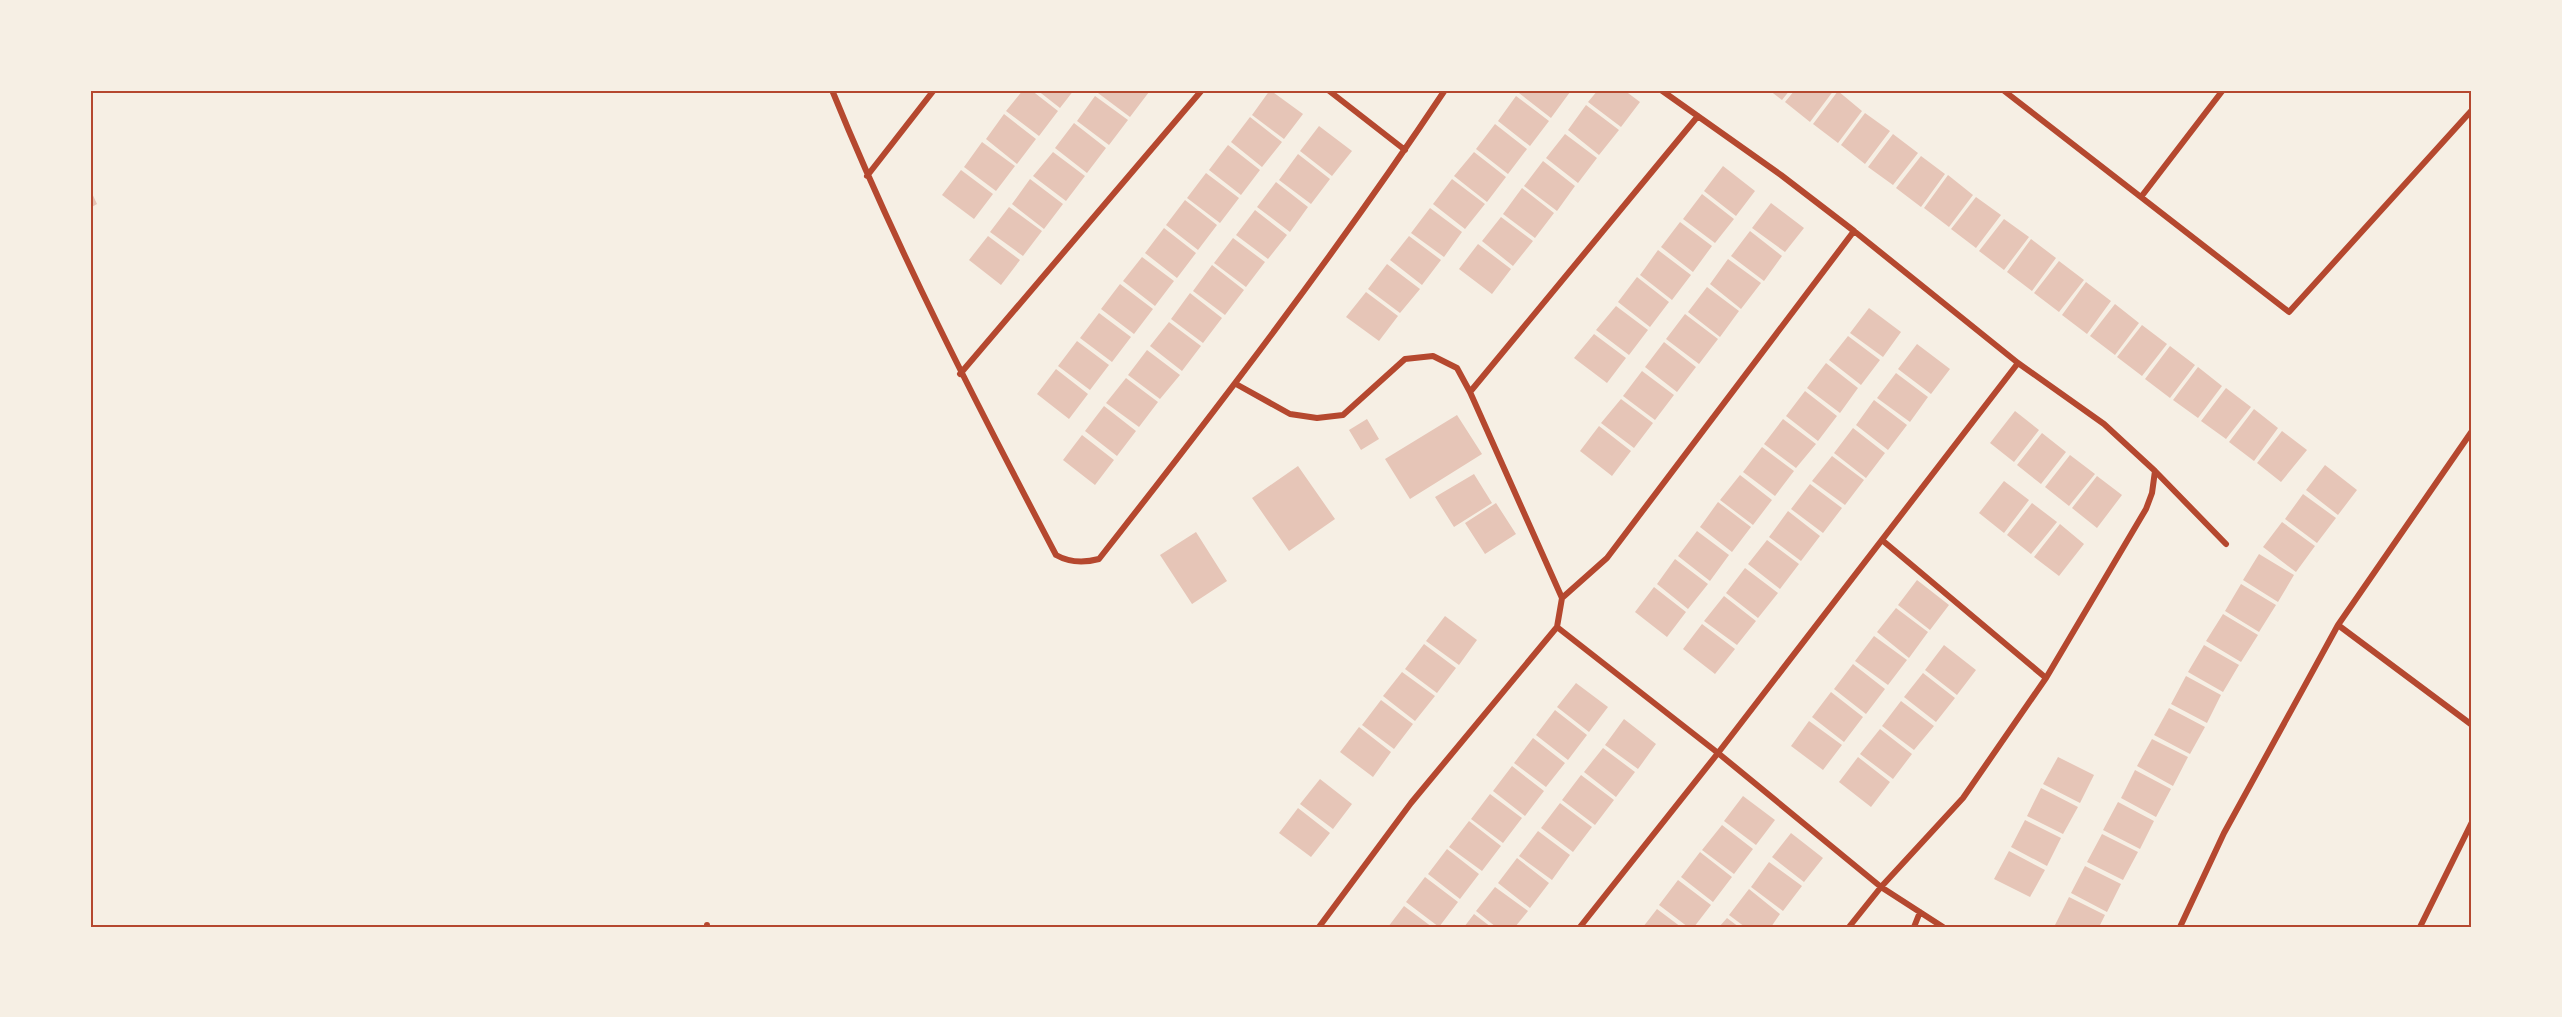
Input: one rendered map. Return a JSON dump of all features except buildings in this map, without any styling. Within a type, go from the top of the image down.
[{"type":"street","points":[[832,90],[867,176],[960,374],[1056,555],[1076,562],[1099,559],[1236,384],[1405,150],[1444,90]]},
{"type":"street","points":[[867,176],[934,90]]},
{"type":"street","points":[[960,374],[1202,90]]},
{"type":"street","points":[[1328,90],[1405,150]]},
{"type":"street","points":[[1661,90],[1854,231],[2018,363],[2104,424],[2155,471],[2226,544]]},
{"type":"street","points":[[2003,90],[2289,312],[2472,110]]},
{"type":"street","points":[[2141,197],[2223,90]]},
{"type":"street","points":[[1470,392],[1698,116]]},
{"type":"street","points":[[1562,598],[1607,558],[1854,231]]},
{"type":"street","points":[[1236,384],[1290,414],[1317,418],[1343,415],[1406,359],[1432,356],[1457,368],[1470,392],[1562,598],[1557,627],[1411,804],[1319,927]]},
{"type":"street","points":[[1580,927],[1718,753],[2018,363]]},
{"type":"street","points":[[2180,927],[2224,833],[2338,625],[2470,436]]},
{"type":"street","points":[[1849,927],[1881,887],[1963,798],[2046,678],[2146,509],[2152,494],[2155,471]]},
{"type":"street","points":[[1882,540],[2046,678]]},
{"type":"street","points":[[2338,625],[2472,725]]},
{"type":"street","points":[[1557,627],[1718,753],[1881,887],[1942,927]]},
{"type":"street","points":[[2420,927],[2472,822]]},
{"type":"street","points":[[1914,927],[1920,912]]}]
